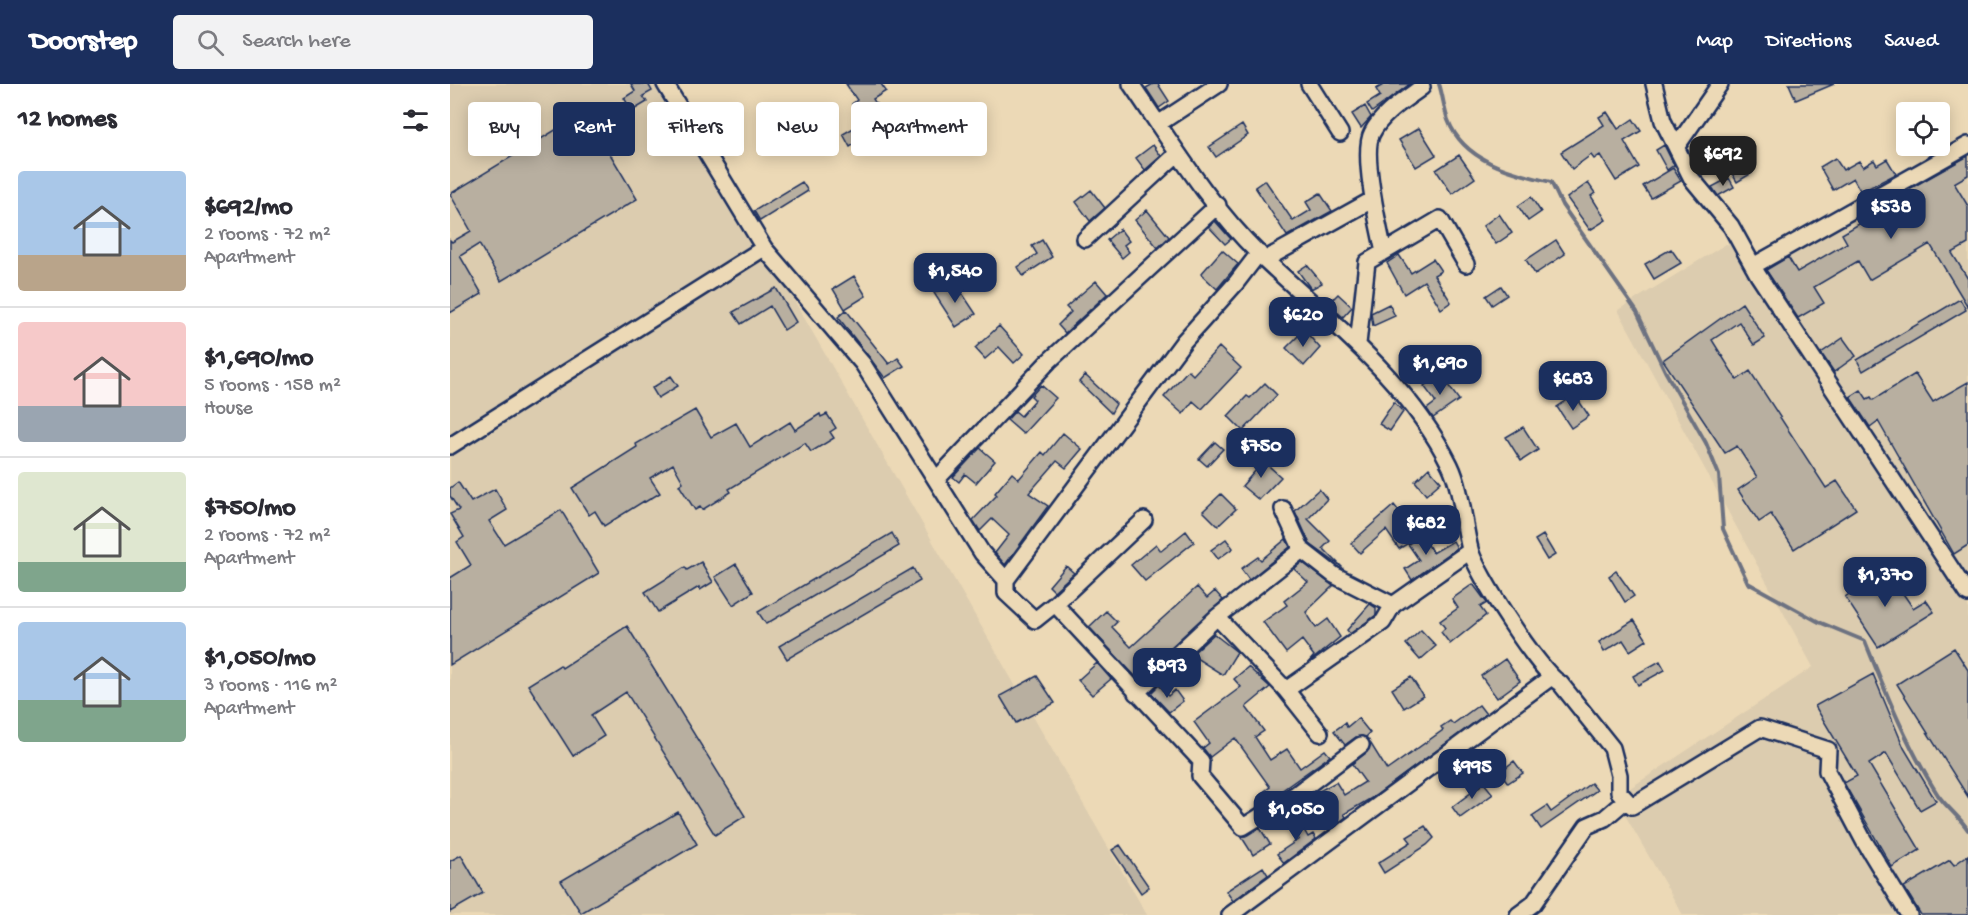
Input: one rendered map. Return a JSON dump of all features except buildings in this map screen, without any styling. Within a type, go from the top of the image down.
[{"type":"street","points":[[665,84],[764,248],[863,364],[982,553],[1006,580]]},
{"type":"street","points":[[1131,84],[1177,154],[1218,206],[1262,256],[1358,344],[1419,412],[1451,466],[1470,551],[1517,633],[1550,678],[1560,683],[1612,748],[1619,775],[1619,792],[1626,800],[1632,806],[1760,728],[1828,750],[1827,771],[1864,841],[1909,915]]},
{"type":"street","points":[[1158,124],[1219,84]]},
{"type":"street","points":[[1310,84],[1340,133]]},
{"type":"street","points":[[1654,84],[1663,121],[1692,179],[1731,226],[1753,266],[1968,594]]},
{"type":"street","points":[[1677,146],[1720,84]]},
{"type":"street","points":[[1384,252],[1372,200],[1370,136],[1377,125],[1397,106],[1422,87]]},
{"type":"street","points":[[1753,266],[1968,145]]},
{"type":"street","points":[[1085,239],[1177,154]]},
{"type":"street","points":[[1144,520],[1035,620],[1006,593],[1006,580],[1184,340],[1236,283],[1262,256],[1372,200]]},
{"type":"street","points":[[936,480],[1049,361],[1218,206]]},
{"type":"street","points":[[1358,344],[1367,262],[1440,219],[1466,264]]},
{"type":"street","points":[[450,446],[764,248]]},
{"type":"street","points":[[1283,509],[1302,550],[1334,575],[1393,605]]},
{"type":"street","points":[[1137,693],[1217,617],[1302,550]]},
{"type":"street","points":[[1286,690],[1383,622],[1393,605],[1470,551]]},
{"type":"street","points":[[1055,604],[1201,760],[1200,776],[1243,827],[1296,794],[1362,745]]},
{"type":"street","points":[[1217,617],[1286,690],[1320,733]]},
{"type":"street","points":[[1230,915],[1550,678]]},
{"type":"street","points":[[1518,915],[1533,904],[1587,826],[1605,818],[1626,800]]},
{"type":"shaded area","points":[[450,84],[670,84],[680,102],[647,102],[647,156],[711,156],[1147,915],[450,915]]},
{"type":"shaded area","points":[[1968,143],[1968,915],[1683,915],[1615,798],[1813,667],[1618,310],[1726,244],[1776,255],[1946,156],[1950,156],[1950,154]]},
{"type":"waterway","points":[[1439,84],[1448,120],[1455,134],[1478,156],[1491,163],[1506,170],[1551,182],[1562,205],[1637,312],[1665,371],[1706,443],[1719,475],[1723,529],[1748,583],[1819,622],[1865,641],[1889,700],[1917,758],[1938,795],[1968,830]]}]
